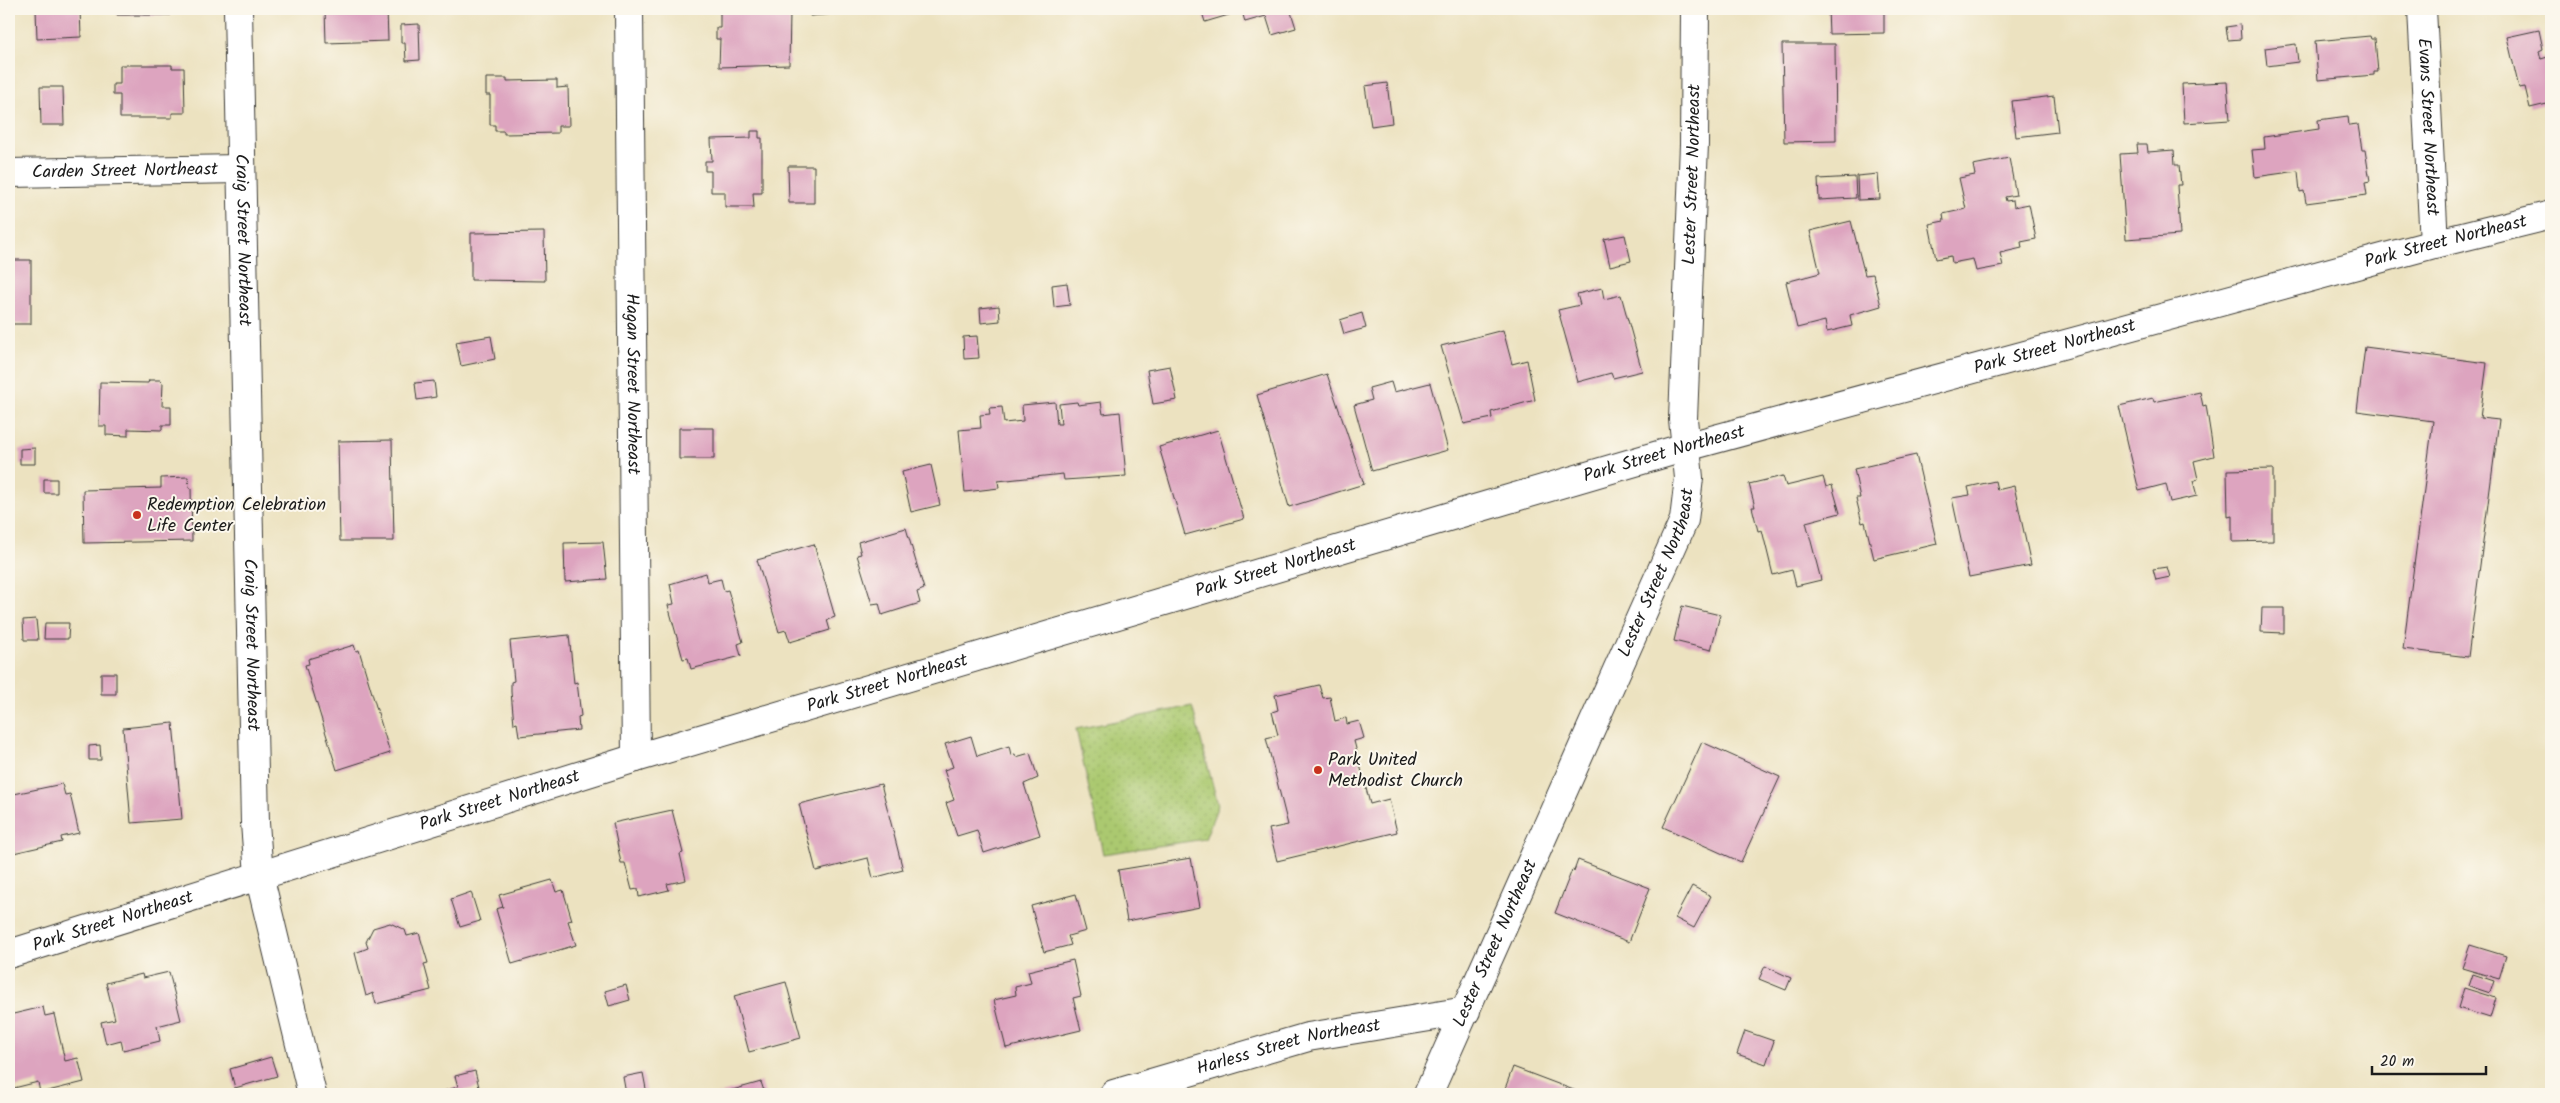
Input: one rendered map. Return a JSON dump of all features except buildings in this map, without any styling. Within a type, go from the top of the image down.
[{"type":"street","name":"Craig Street Northeast","points":[[238,9],[254,813],[258,875],[312,1094]]},
{"type":"street","name":"Hagan Street Northeast","points":[[629,9],[636,758]]},
{"type":"street","name":"Lester Street Northeast","points":[[1428,1094],[1684,520],[1689,478],[1684,419],[1694,144],[1695,9]]},
{"type":"street","name":"Evans Street Northeast","points":[[2422,9],[2434,244]]},
{"type":"street","name":"Carden Street Northeast","points":[[9,173],[241,169]]},
{"type":"street","name":"Park Street Northeast","points":[[9,954],[636,758],[1686,447],[2434,244],[2551,215]]},
{"type":"street","name":"Harless Street Northeast","points":[[1114,1094],[1308,1037],[1466,1011]]},
{"type":"green space","points":[[1192,706],[1218,805],[1205,839],[1103,854],[1076,729]]},
{"type":"place","name":"Redemption Celebration Life Center","points":[[137,515]]},
{"type":"place","name":"Park United Methodist Church","points":[[1318,770]]}]
